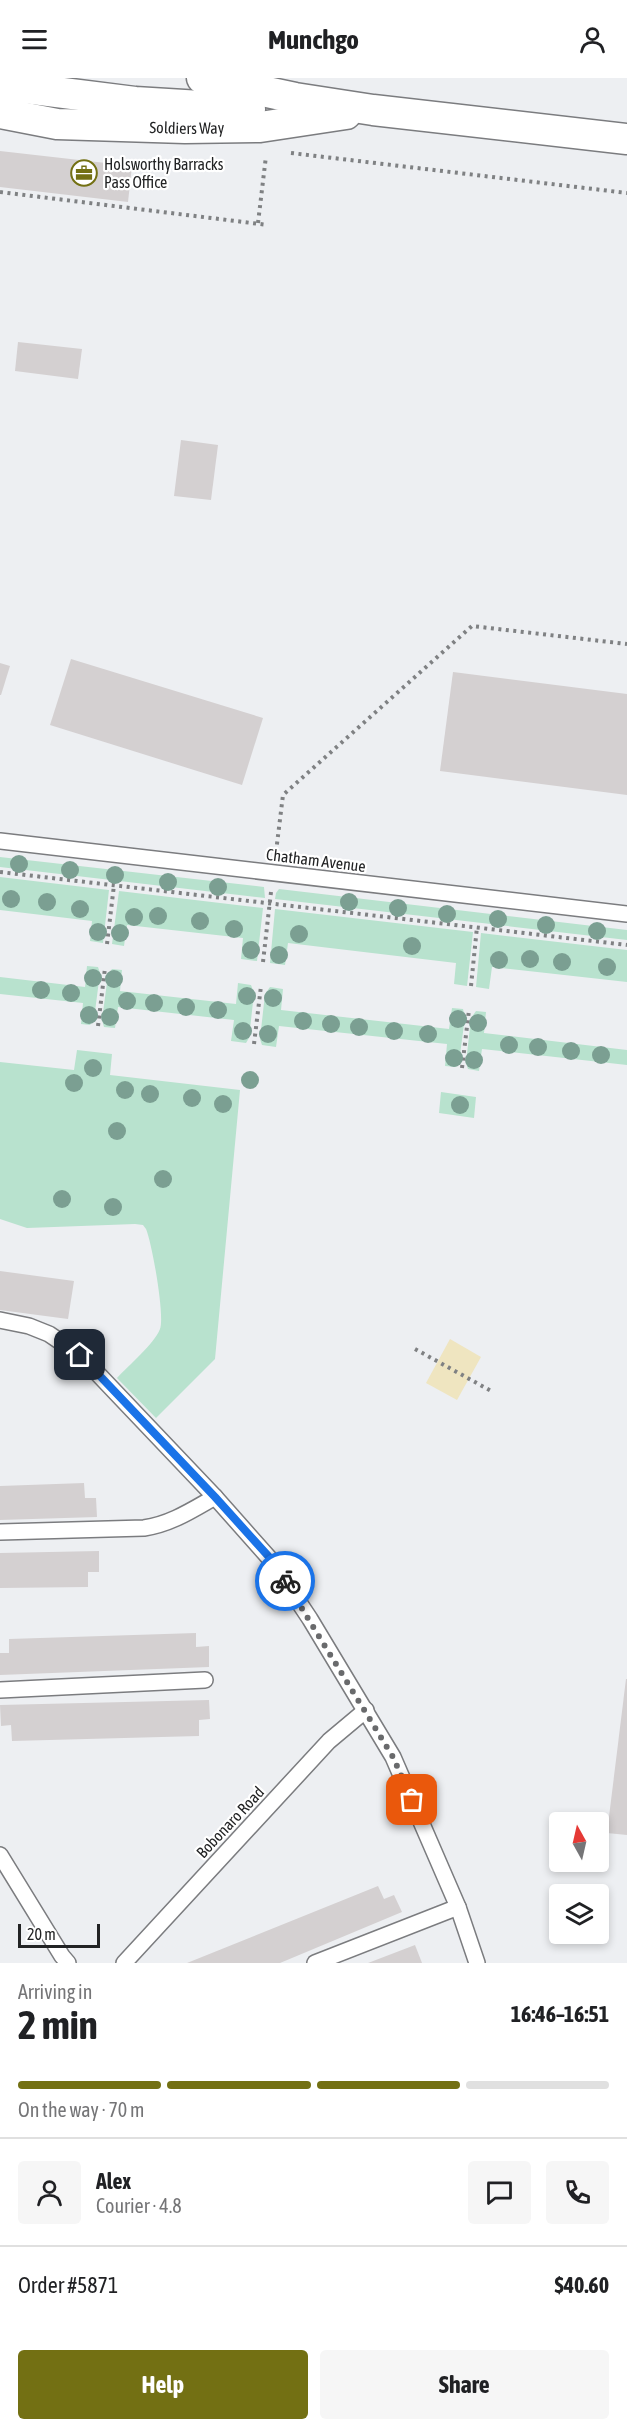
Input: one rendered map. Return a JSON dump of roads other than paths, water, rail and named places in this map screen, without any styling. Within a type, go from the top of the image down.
[{"type":"street","name":"Soldiers Way","points":[[202,78],[296,98],[373,110],[627,139]]},
{"type":"street","name":"Soldiers Way","points":[[285,78],[373,110]]},
{"type":"street","name":"Soldiers Way","points":[[0,85],[147,103],[254,110],[373,110]]},
{"type":"street","name":"Soldiers Way","points":[[0,113],[57,124],[260,128],[373,110]]},
{"type":"lane","name":"Chatham Avenue","points":[[0,841],[627,914]]},
{"type":"lane","points":[[0,1320],[29,1326],[49,1334],[80,1355],[270,1558],[393,1757],[458,1907],[477,1963]]},
{"type":"lane","points":[[0,1532],[159,1526],[215,1497]]},
{"type":"lane","points":[[0,1690],[206,1680]]},
{"type":"lane","name":"Bobonaro Road","points":[[124,1963],[329,1741],[366,1710]]},
{"type":"lane","points":[[0,1855],[68,1963]]},
{"type":"lane","points":[[315,1963],[458,1907]]},
{"type":"place","name":"Holsworthy Barracks Pass Office","points":[[84,173]]}]
